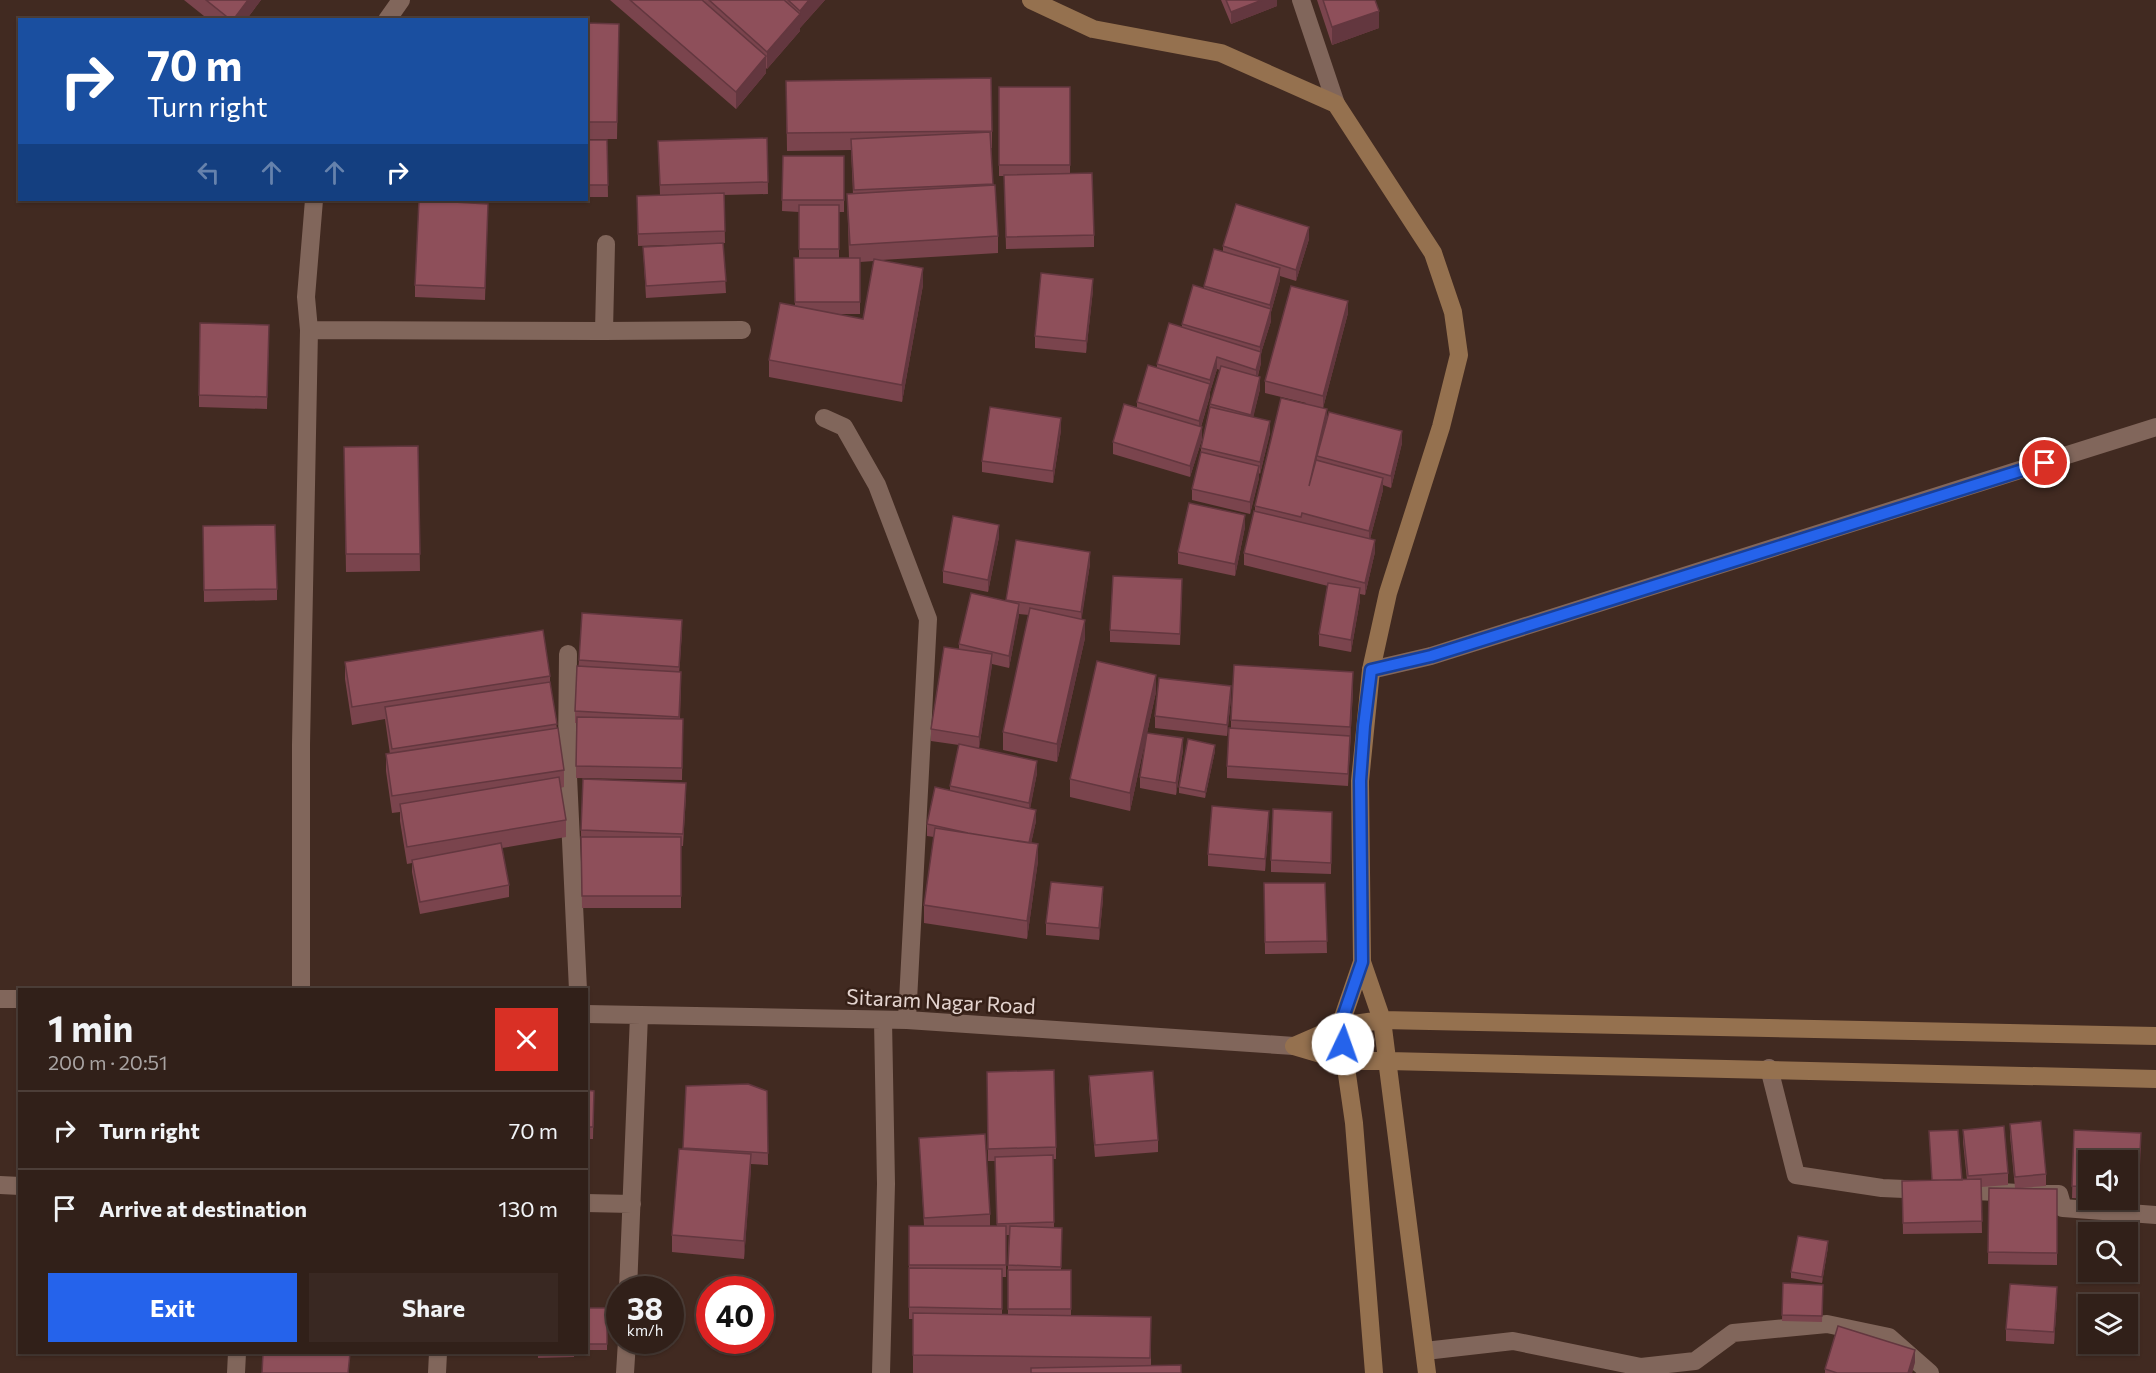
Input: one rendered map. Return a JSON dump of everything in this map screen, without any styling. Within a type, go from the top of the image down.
[{"type":"street","points":[[388,18],[401,0]]},
{"type":"street","points":[[1031,0],[1093,29],[1221,53],[1336,104]]},
{"type":"street","points":[[1301,0],[1336,104],[1433,253],[1453,312],[1459,355],[1442,427],[1388,593],[1371,670],[1360,781],[1362,962],[1382,1020],[1427,1373]]},
{"type":"street","points":[[301,988],[301,745],[309,330],[306,297],[314,201]]},
{"type":"street","points":[[604,332],[606,244]]},
{"type":"street","points":[[309,330],[604,332],[742,330]]},
{"type":"street","points":[[824,418],[844,426],[877,485],[928,619],[907,1020]]},
{"type":"street","points":[[1371,670],[1431,656],[2156,427]]},
{"type":"street","points":[[568,654],[567,756],[578,988]]},
{"type":"street","points":[[1362,962],[1340,1026],[1354,1123],[1374,1373]]},
{"type":"street","points":[[0,999],[18,999]]},
{"type":"street","name":"Sitaram Nagar Road","points":[[588,1014],[907,1020],[1294,1046]]},
{"type":"street","points":[[629,1276],[639,1016]]},
{"type":"street","points":[[881,1373],[886,1184],[883,1020]]},
{"type":"street","points":[[1294,1046],[1340,1026],[1382,1020],[2156,1036]]},
{"type":"street","points":[[1294,1046],[1345,1061],[1769,1068],[2156,1079]]},
{"type":"street","points":[[1769,1068],[1796,1175],[1882,1188],[1938,1191],[1988,1190],[2028,1195],[2059,1194],[2063,1208],[2156,1215]]},
{"type":"street","points":[[0,1185],[18,1186]]},
{"type":"street","points":[[588,1203],[632,1204]]},
{"type":"street","points":[[1425,1351],[1513,1341],[1641,1367],[1695,1361],[1733,1333],[1827,1324],[1889,1337],[1930,1373]]},
{"type":"street","points":[[236,1373],[237,1354]]},
{"type":"street","points":[[437,1373],[438,1354]]},
{"type":"street","points":[[625,1373],[626,1354]]},
{"type":"building","points":[[206,0],[248,0],[234,18],[228,18]]},
{"type":"building","points":[[630,0],[702,0],[766,56],[736,92]]},
{"type":"building","points":[[709,0],[784,0],[800,14],[767,52]]},
{"type":"building","points":[[788,0],[809,0],[800,11]]},
{"type":"building","points":[[1226,0],[1262,0],[1231,12]]},
{"type":"building","points":[[1323,0],[1375,0],[1379,11],[1332,27]]},
{"type":"building","points":[[588,23],[619,24],[617,122],[588,122]]},
{"type":"building","points":[[991,78],[992,131],[787,133],[786,81]]},
{"type":"building","points":[[999,87],[1070,87],[1070,165],[999,165]]},
{"type":"building","points":[[990,132],[993,184],[854,190],[851,139]]},
{"type":"building","points":[[767,138],[768,182],[660,185],[658,141]]},
{"type":"building","points":[[588,140],[607,140],[608,185],[588,185]]},
{"type":"building","points":[[783,156],[844,156],[844,200],[782,200]]},
{"type":"building","points":[[1092,173],[1094,235],[1006,237],[1004,175]]},
{"type":"building","points":[[995,185],[998,236],[850,245],[847,194]]},
{"type":"building","points":[[724,193],[725,231],[638,234],[637,196]]},
{"type":"building","points":[[419,201],[488,204],[485,288],[415,285]]},
{"type":"building","points":[[1236,204],[1309,227],[1296,270],[1223,246]]},
{"type":"building","points":[[799,205],[839,205],[839,249],[799,249]]},
{"type":"building","points":[[723,243],[726,281],[646,286],[643,247]]},
{"type":"building","points":[[1214,249],[1280,268],[1270,305],[1204,286]]},
{"type":"building","points":[[794,258],[860,258],[860,302],[795,302]]},
{"type":"building","points":[[874,259],[923,268],[902,385],[769,360],[780,303],[863,319]]},
{"type":"building","points":[[1041,273],[1093,279],[1086,341],[1035,336]]},
{"type":"building","points":[[1193,285],[1271,309],[1260,347],[1182,324]]},
{"type":"building","points":[[1291,286],[1348,301],[1323,396],[1265,381]]},
{"type":"building","points":[[200,323],[269,325],[267,397],[199,395]]},
{"type":"building","points":[[1169,323],[1261,352],[1256,370],[1217,357],[1210,380],[1157,364]]},
{"type":"building","points":[[1148,365],[1210,384],[1199,421],[1137,402]]},
{"type":"building","points":[[1221,366],[1260,377],[1251,415],[1210,404]]},
{"type":"building","points":[[1281,398],[1327,409],[1309,486],[1316,460],[1383,478],[1369,531],[1302,513],[1301,517],[1255,506]]},
{"type":"building","points":[[1124,404],[1202,427],[1190,466],[1113,442]]},
{"type":"building","points":[[990,407],[1061,418],[1053,471],[982,461]]},
{"type":"building","points":[[1210,407],[1270,421],[1260,462],[1201,448]]},
{"type":"building","points":[[1329,412],[1402,431],[1391,476],[1317,456]]},
{"type":"building","points":[[418,446],[420,554],[346,554],[344,447]]},
{"type":"building","points":[[1201,452],[1259,466],[1250,502],[1192,489]]},
{"type":"building","points":[[1189,503],[1245,515],[1235,564],[1178,552]]},
{"type":"building","points":[[1254,511],[1375,540],[1365,583],[1244,553]]},
{"type":"building","points":[[953,516],[999,525],[988,580],[943,571]]},
{"type":"building","points":[[275,525],[277,589],[204,590],[203,526]]},
{"type":"building","points":[[1016,540],[1090,552],[1081,612],[1006,600]]},
{"type":"building","points":[[1113,576],[1182,579],[1180,634],[1110,630]]},
{"type":"building","points":[[1328,583],[1360,588],[1351,640],[1319,634]]},
{"type":"building","points":[[971,593],[1019,604],[1009,656],[959,644]]},
{"type":"building","points":[[1030,608],[1085,620],[1057,744],[1003,732]]},
{"type":"building","points":[[582,613],[682,620],[679,667],[579,660]]},
{"type":"building","points":[[543,630],[550,676],[352,707],[345,662]]},
{"type":"building","points":[[944,647],[992,654],[979,737],[931,729]]},
{"type":"building","points":[[1097,661],[1156,675],[1130,793],[1070,779]]},
{"type":"building","points":[[1234,665],[1353,672],[1350,727],[1231,720]]},
{"type":"building","points":[[577,666],[681,672],[679,717],[575,711]]},
{"type":"building","points":[[1159,678],[1231,686],[1227,725],[1155,716]]},
{"type":"building","points":[[550,682],[557,724],[392,749],[385,707]]},
{"type":"building","points":[[577,717],[683,719],[682,768],[576,766]]},
{"type":"building","points":[[558,728],[564,770],[392,796],[386,754]]},
{"type":"building","points":[[1229,728],[1350,736],[1348,774],[1227,766]]},
{"type":"building","points":[[1147,733],[1183,738],[1176,783],[1140,777]]},
{"type":"building","points":[[1188,739],[1215,745],[1205,792],[1179,787]]},
{"type":"building","points":[[959,744],[1037,761],[1029,803],[950,786]]},
{"type":"building","points":[[559,777],[566,820],[407,847],[400,804]]},
{"type":"building","points":[[583,779],[686,783],[683,834],[581,830]]},
{"type":"building","points":[[935,787],[1036,810],[1029,843],[927,824]]},
{"type":"building","points":[[1212,806],[1269,811],[1265,859],[1208,854]]},
{"type":"building","points":[[1273,809],[1332,812],[1331,863],[1271,860]]},
{"type":"building","points":[[935,828],[1038,844],[1027,921],[924,905]]},
{"type":"building","points":[[581,837],[681,837],[681,896],[582,896]]},
{"type":"building","points":[[501,843],[509,885],[420,902],[412,860]]},
{"type":"building","points":[[1051,882],[1103,887],[1099,928],[1046,923]]},
{"type":"building","points":[[1264,883],[1325,883],[1327,941],[1265,942]]},
{"type":"building","points":[[1054,1070],[1056,1147],[988,1149],[987,1072]]},
{"type":"building","points":[[1153,1071],[1158,1140],[1095,1145],[1089,1076]]},
{"type":"building","points":[[748,1084],[767,1091],[768,1153],[683,1148],[686,1086]]},
{"type":"building","points":[[588,1090],[594,1091],[593,1127],[588,1127]]},
{"type":"building","points":[[2041,1121],[2046,1174],[2015,1177],[2010,1124]]},
{"type":"building","points":[[2004,1126],[2008,1173],[1968,1176],[1963,1130]]},
{"type":"building","points":[[1958,1130],[1962,1180],[1932,1180],[1929,1131]]},
{"type":"building","points":[[2074,1130],[2141,1133],[2138,1189],[2138,1150],[2078,1150],[2078,1186],[2072,1186]]},
{"type":"building","points":[[985,1134],[990,1214],[924,1218],[919,1138]]},
{"type":"building","points":[[679,1149],[751,1154],[744,1241],[672,1235]]},
{"type":"building","points":[[1053,1155],[1054,1222],[997,1224],[995,1157]]},
{"type":"building","points":[[1981,1179],[1982,1221],[1903,1223],[1902,1181]]},
{"type":"building","points":[[1989,1188],[2057,1189],[2057,1253],[1988,1252]]},
{"type":"building","points":[[909,1226],[1006,1226],[1006,1265],[909,1265]]},
{"type":"building","points":[[1010,1226],[1062,1228],[1061,1267],[1008,1265]]},
{"type":"building","points":[[1798,1236],[1828,1241],[1822,1277],[1791,1272]]},
{"type":"building","points":[[909,1268],[1002,1269],[1002,1309],[909,1307]]},
{"type":"building","points":[[1008,1270],[1071,1270],[1071,1309],[1008,1309]]},
{"type":"building","points":[[1783,1283],[1823,1285],[1822,1316],[1782,1315]]},
{"type":"building","points":[[2010,1284],[2057,1287],[2054,1332],[2006,1329]]},
{"type":"building","points":[[588,1308],[606,1308],[606,1344],[588,1344]]},
{"type":"building","points":[[913,1313],[1151,1317],[1150,1358],[913,1355]]},
{"type":"building","points":[[1838,1326],[1915,1350],[1908,1373],[1837,1373],[1825,1369]]},
{"type":"building","points":[[263,1354],[350,1354],[348,1373],[262,1373]]},
{"type":"building","points":[[1181,1365],[1181,1373],[1031,1373],[1031,1368]]},
{"type":"route","points":[[1343,1044],[1340,1026],[1362,962],[1360,781],[1371,670],[1431,656],[2045,463]]}]
